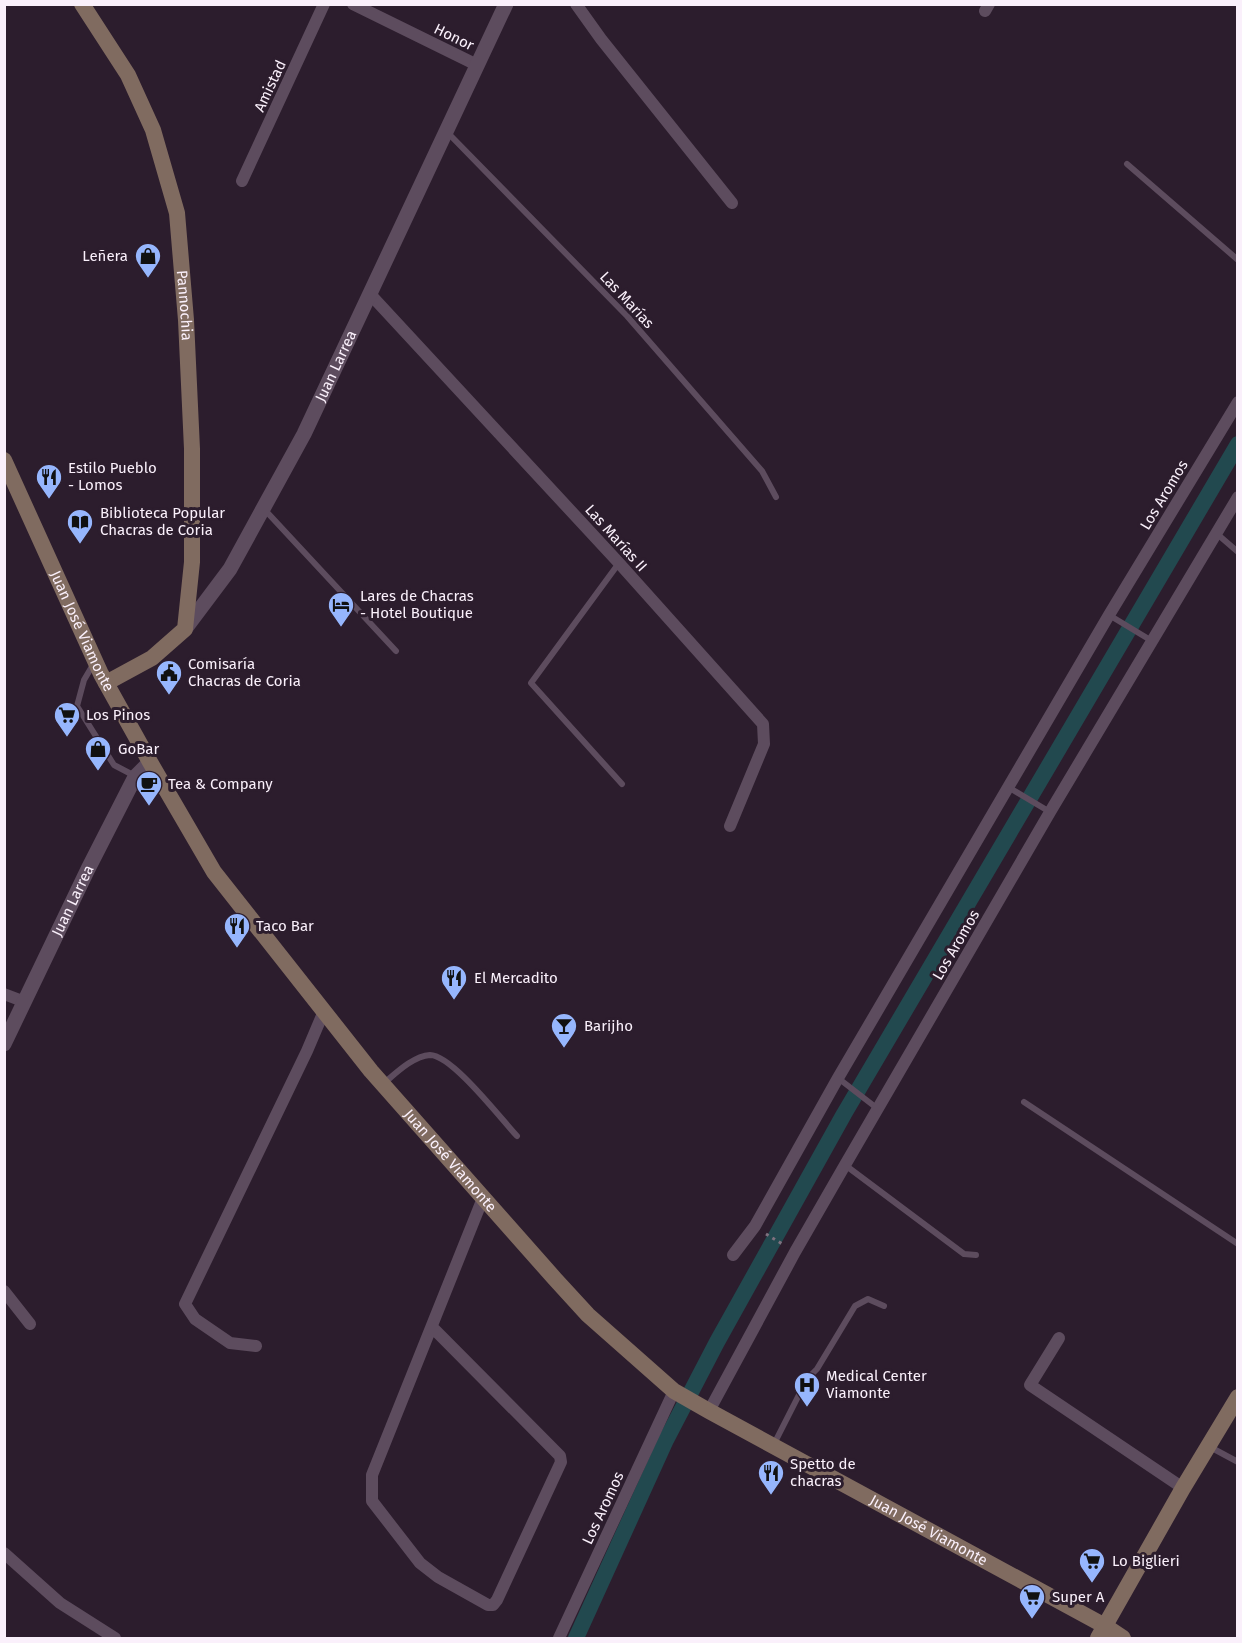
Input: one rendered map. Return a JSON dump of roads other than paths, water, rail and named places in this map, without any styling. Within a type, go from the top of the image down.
[{"type":"main road","name":"Pannochia","points":[[82,4],[128,75],[153,130],[177,213],[186,320],[192,449],[192,562],[185,629]]},
{"type":"main road","name":"Juan José Viamonte","points":[[4,460],[106,683],[214,872],[382,1084],[588,1315],[674,1390],[709,1412],[1101,1632],[1123,1638]]},
{"type":"main road","name":"Juan Larrea","points":[[106,683],[152,658],[185,629]]},
{"type":"main road","points":[[1101,1632],[1238,1397]]},
{"type":"street","name":"Amistad","points":[[242,181],[324,4]]},
{"type":"street","name":"Honor","points":[[353,4],[477,65]]},
{"type":"street","name":"Juan Larrea","points":[[185,629],[230,569],[304,434],[506,4]]},
{"type":"street","points":[[576,4],[601,39],[732,203]]},
{"type":"street","name":"Las Marías II","points":[[370,294],[619,563],[763,724],[764,744],[730,826]]},
{"type":"street","name":"Los Aromos","points":[[733,1255],[755,1226],[838,1078],[1008,787],[1238,402]]},
{"type":"street","name":"Los Aromos","points":[[709,1412],[795,1252],[845,1165],[1050,812],[1238,497]]},
{"type":"street","name":"Juan Larrea","points":[[4,1044],[135,777],[150,762]]},
{"type":"street","points":[[4,994],[24,1002]]},
{"type":"street","points":[[256,1346],[230,1343],[195,1319],[185,1304],[324,1011]]},
{"type":"street","points":[[432,1328],[560,1456],[561,1462],[498,1600],[493,1605],[489,1605],[438,1577],[420,1563],[372,1501],[372,1475],[483,1198]]},
{"type":"street","points":[[4,1291],[30,1324]]},
{"type":"street","points":[[1059,1338],[1030,1384],[1183,1488]]},
{"type":"street","name":"Los Aromos","points":[[559,1638],[674,1390]]},
{"type":"street","points":[[4,1553],[60,1603],[115,1638]]},
{"type":"lane","name":"Las Marías","points":[[447,132],[627,316],[762,471],[776,497]]},
{"type":"lane","points":[[1127,164],[1238,260]]},
{"type":"lane","points":[[263,508],[396,651]]},
{"type":"lane","points":[[1216,533],[1238,552]]},
{"type":"lane","points":[[619,563],[531,683],[622,784]]},
{"type":"lane","points":[[1109,615],[1152,641]]},
{"type":"lane","points":[[95,660],[84,680],[77,706],[114,765],[135,777]]},
{"type":"lane","points":[[1008,787],[1050,812]]},
{"type":"lane","points":[[382,1084],[417,1059],[431,1055],[445,1060],[459,1071],[516,1136]]},
{"type":"lane","points":[[838,1078],[879,1109]]},
{"type":"lane","points":[[1024,1102],[1238,1244]]},
{"type":"lane","points":[[845,1165],[964,1254],[976,1255]]},
{"type":"lane","points":[[773,1446],[807,1379],[817,1369],[855,1306],[868,1299],[884,1306]]},
{"type":"lane","points":[[1210,1446],[1238,1462]]},
{"type":"waterway","points":[[576,1638],[666,1440],[717,1342],[844,1114],[1238,444]]},
{"type":"place","name":"Leñera","points":[[148,279]]},
{"type":"place","name":"Estilo Pueblo - Lomos","points":[[49,500]]},
{"type":"place","name":"Biblioteca Popular Chacras de Coria","points":[[80,545]]},
{"type":"place","name":"Lares de Chacras - Hotel Boutique","points":[[341,628]]},
{"type":"place","name":"Comisaría Chacras de Coria","points":[[169,696]]},
{"type":"place","name":"Los Pinos","points":[[67,738]]},
{"type":"place","name":"GoBar","points":[[98,772]]},
{"type":"place","name":"Tea & Company","points":[[149,807]]},
{"type":"place","name":"Taco Bar","points":[[237,949]]},
{"type":"place","name":"El Mercadito","points":[[454,1001]]},
{"type":"place","name":"Barijho","points":[[564,1049]]},
{"type":"place","name":"Medical Center Viamonte","points":[[807,1408]]},
{"type":"place","name":"Spetto de chacras","points":[[771,1496]]},
{"type":"place","name":"Lo Biglieri","points":[[1092,1584]]},
{"type":"place","name":"Super A","points":[[1032,1620]]}]
